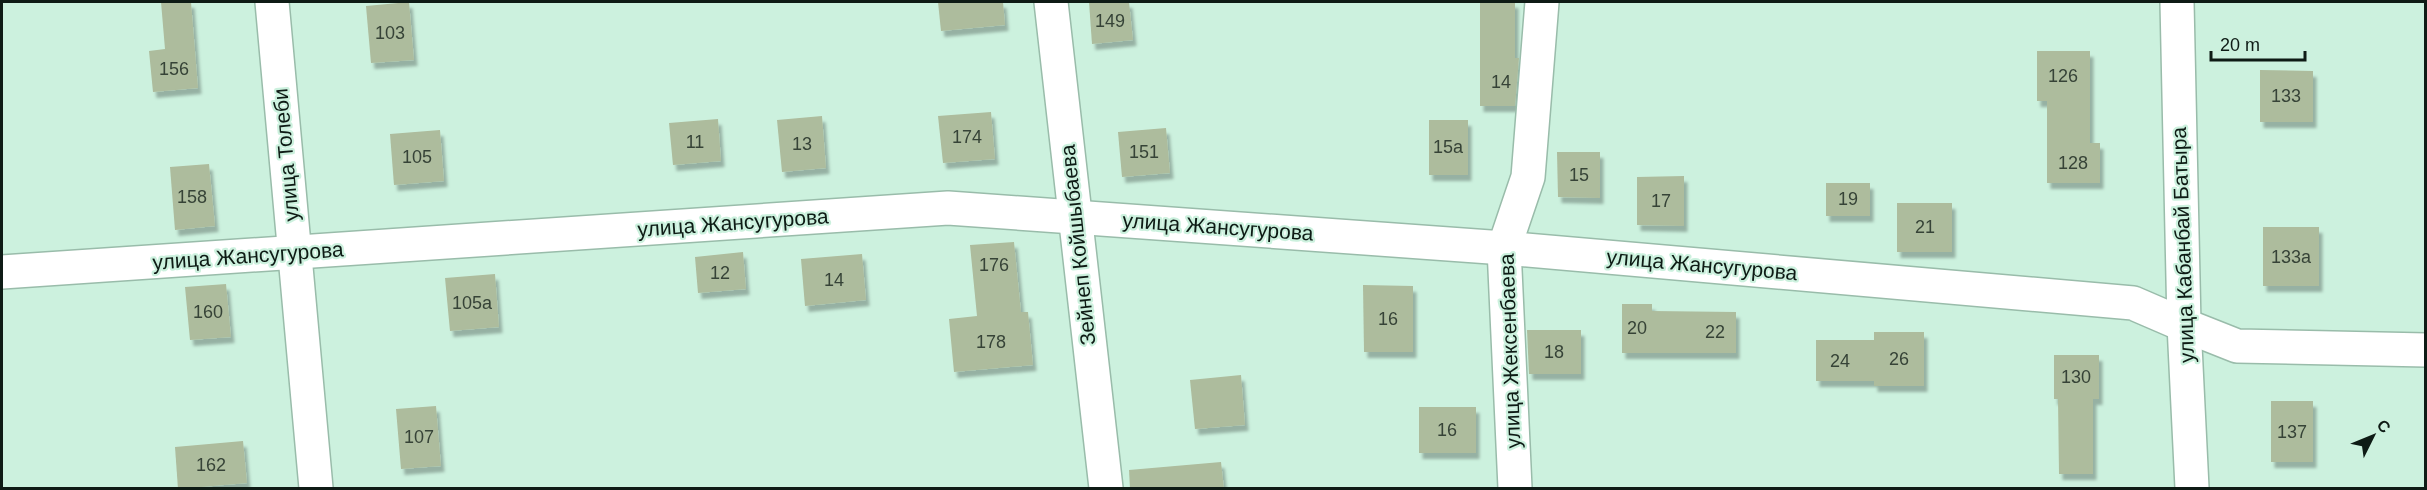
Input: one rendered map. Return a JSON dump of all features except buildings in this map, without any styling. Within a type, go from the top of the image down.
[{"type":"street","name":"улица Толеби","points":[[272,2],[316,489]]},
{"type":"street","name":"Зейнеп Койшыбаева","points":[[1051,2],[1106,489]]},
{"type":"street","name":"улица Жексенбаева","points":[[1515,489],[1504,248],[1528,177],[1542,2]]},
{"type":"street","name":"улица Кабанбай Батыра","points":[[2177,2],[2184,325],[2192,489]]},
{"type":"street","name":"улица Жансугурова","points":[[2,273],[948,208],[1504,248],[2133,303],[2236,346],[2426,351]]}]
